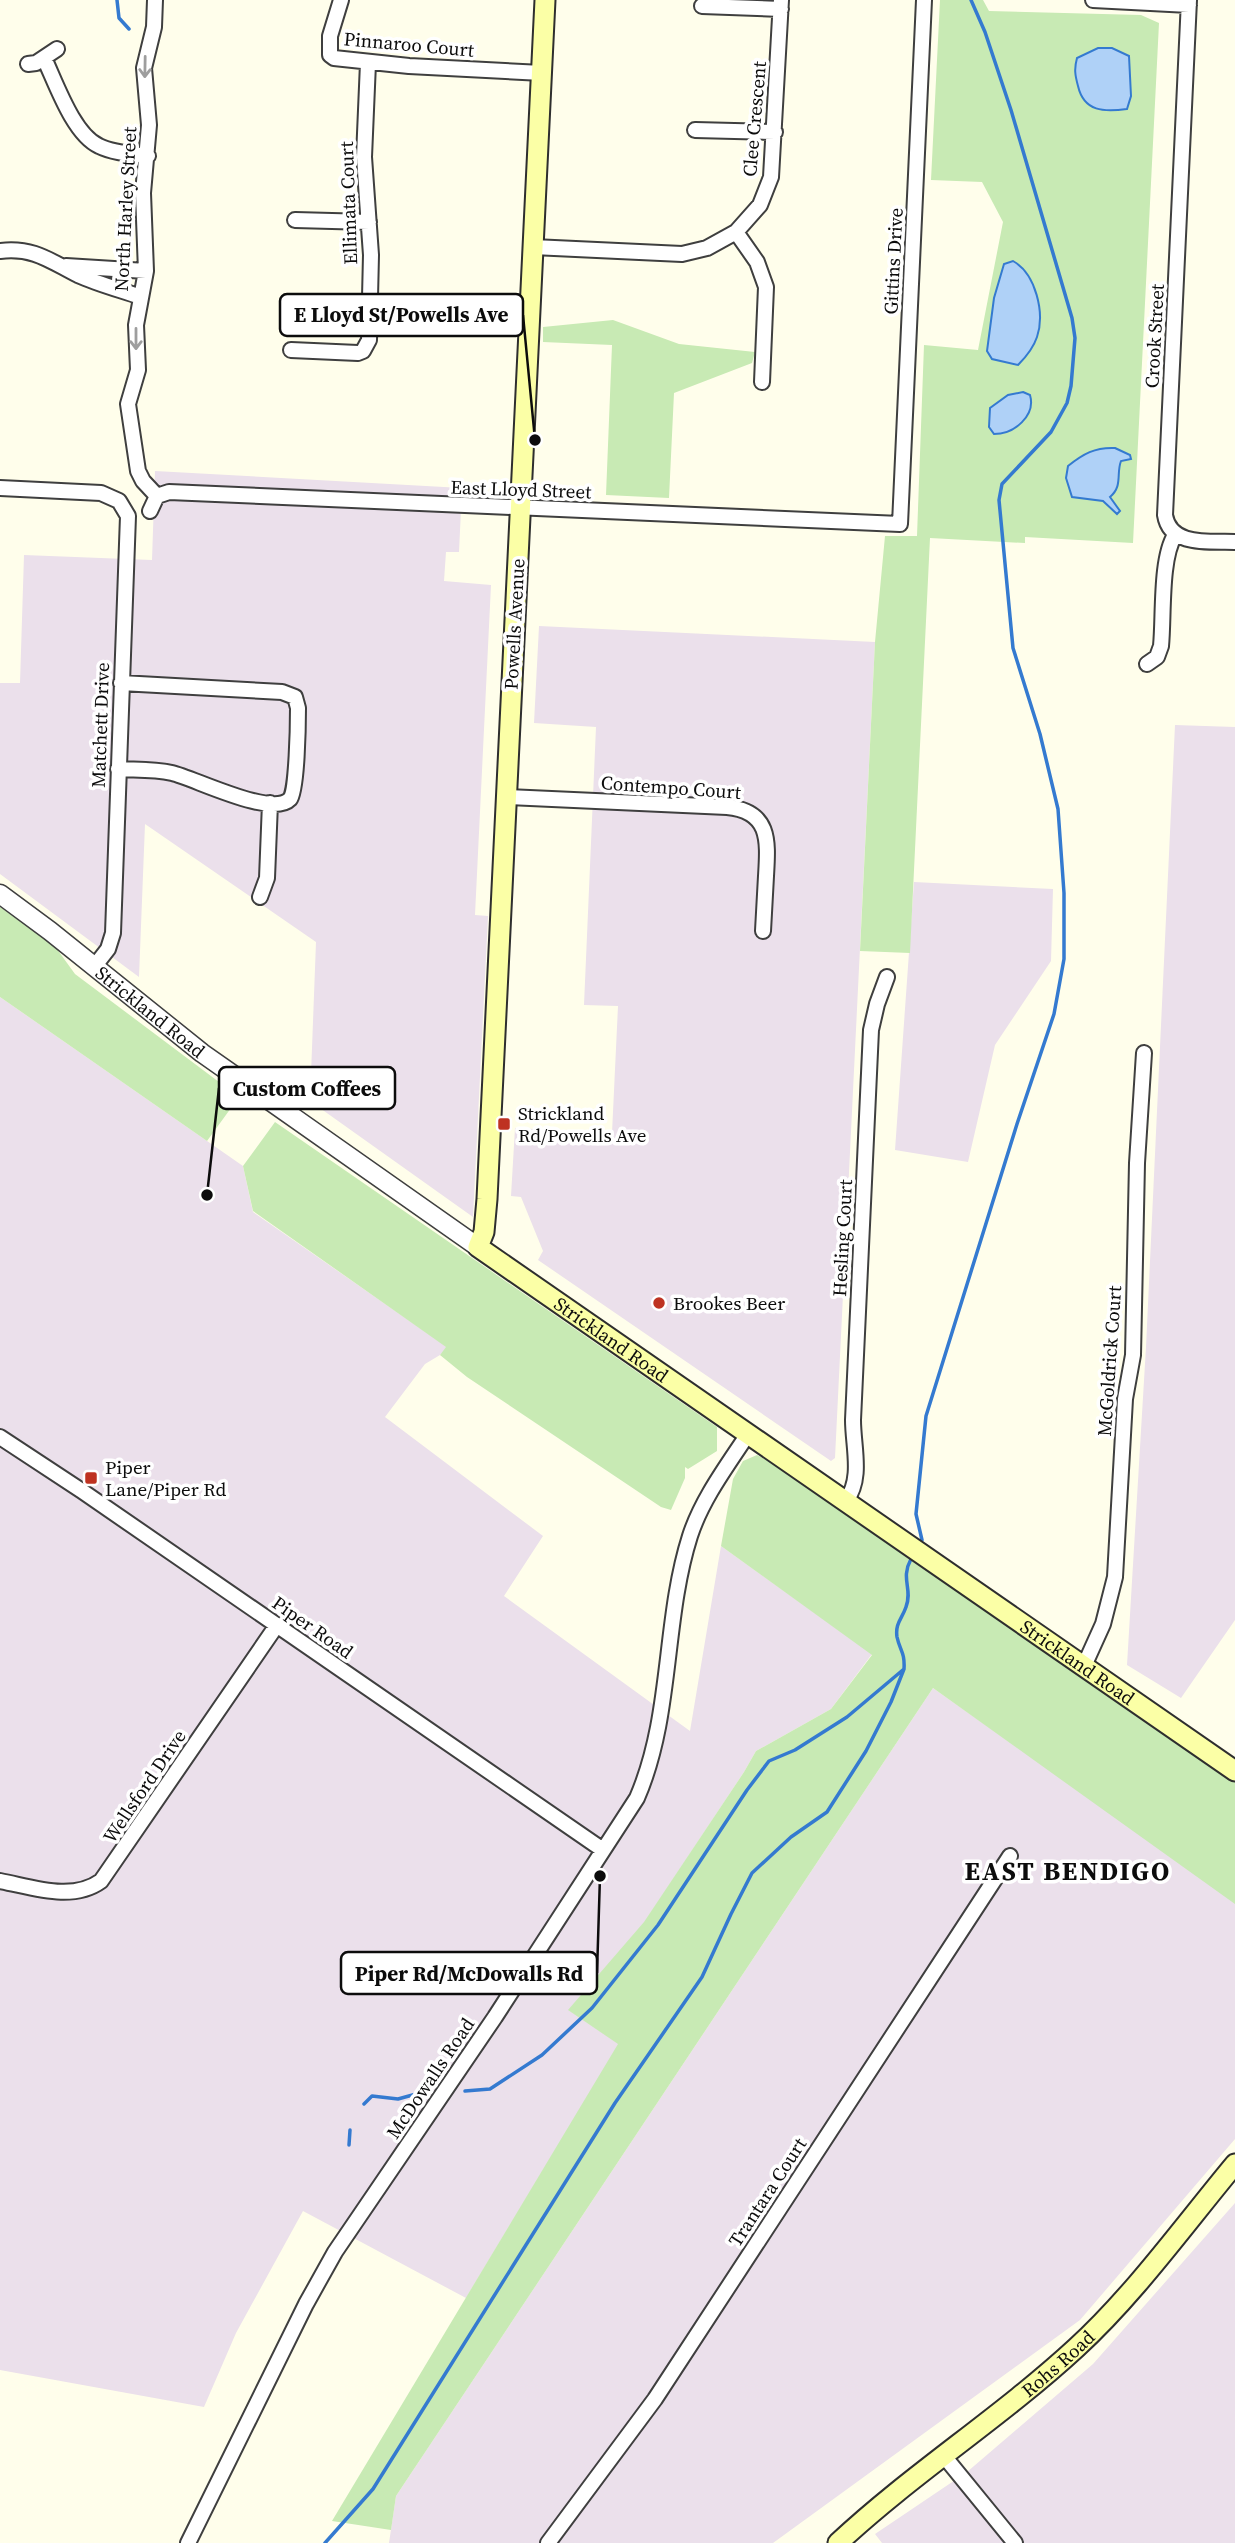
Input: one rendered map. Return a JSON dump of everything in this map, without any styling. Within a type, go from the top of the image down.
[{"type":"main road","name":"Powells Avenue","points":[[478,1247],[484,1232],[486,1208],[545,0]]},
{"type":"main road","name":"Strickland Road","points":[[478,1247],[1235,1771]]},
{"type":"main road","name":"Rohs Road","points":[[843,2539],[886,2500],[1066,2357],[1098,2326],[1235,2164]]},
{"type":"street","name":"North Harley Street","points":[[155,0],[154,27],[144,68],[149,125],[143,193],[146,271],[136,325],[138,370],[130,392],[128,418],[138,471],[157,496]]},
{"type":"street","name":"Pinnaroo Court","points":[[341,0],[330,36],[330,55],[339,59],[542,74]]},
{"type":"street","name":"Gittins Drive","points":[[900,524],[924,0]]},
{"type":"street","points":[[1093,0],[1189,3]]},
{"type":"street","name":"Crook Street","points":[[1175,535],[1168,528],[1165,511],[1189,3]]},
{"type":"street","points":[[702,6],[781,5]]},
{"type":"street","name":"Clee Crescent","points":[[533,247],[682,254],[707,248],[736,232],[765,196],[773,166],[781,5]]},
{"type":"street","points":[[29,64],[36,63],[57,49]]},
{"type":"street","points":[[44,58],[77,125],[91,142],[108,150],[148,156]]},
{"type":"street","name":"Ellimata Court","points":[[291,351],[358,353],[368,345],[371,255],[364,157],[368,63]]},
{"type":"street","points":[[695,130],[775,132]]},
{"type":"street","points":[[295,220],[369,222]]},
{"type":"street","points":[[736,232],[758,262],[764,278],[766,297],[762,382]]},
{"type":"street","points":[[0,251],[26,250],[77,274],[141,297]]},
{"type":"street","points":[[62,265],[146,271]]},
{"type":"street","name":"Matchett Drive","points":[[0,488],[101,493],[118,501],[126,511],[129,522],[113,933],[108,949],[94,967]]},
{"type":"street","name":"East Lloyd Street","points":[[157,496],[169,492],[900,524]]},
{"type":"street","points":[[150,511],[157,496]]},
{"type":"street","points":[[1147,664],[1157,657],[1161,646],[1167,554],[1175,535],[1191,540],[1235,542]]},
{"type":"street","points":[[118,769],[170,773],[232,795],[271,803],[288,801],[293,791],[298,708],[295,697],[282,692],[121,683]]},
{"type":"street","name":"Contempo Court","points":[[506,797],[744,810],[758,819],[767,842],[764,931]]},
{"type":"street","points":[[260,897],[267,878],[271,803]]},
{"type":"street","name":"Strickland Road","points":[[0,894],[202,1053],[478,1247]]},
{"type":"street","name":"Hesling Court","points":[[846,1501],[852,1493],[856,1471],[853,1420],[871,1030],[887,977]]},
{"type":"street","name":"McGoldrick Court","points":[[1084,1666],[1102,1625],[1115,1577],[1125,1399],[1133,1354],[1137,1163],[1144,1053]]},
{"type":"street","name":"McDowalls Road","points":[[188,2543],[306,2304],[335,2252],[495,2017],[630,1811],[648,1769],[657,1730],[690,1536],[710,1494],[748,1434]]},
{"type":"street","name":"Piper Road","points":[[0,1437],[603,1850]]},
{"type":"street","name":"Wellsford Drive","points":[[0,1881],[68,1892],[80,1892],[101,1881],[277,1625]]},
{"type":"street","name":"Trantara Court","points":[[548,2543],[655,2399],[1010,1856]]},
{"type":"street","points":[[944,2456],[1015,2543]]},
{"type":"shaded area","points":[[155,471],[462,488],[459,552],[446,552],[444,581],[491,585],[475,915],[488,916],[473,1217],[310,1101],[316,942],[145,824],[139,977],[0,874],[0,683],[20,683],[24,555],[152,560]]},
{"type":"shaded area","points":[[539,626],[875,642],[835,1458],[831,1461],[538,1260],[543,1251],[521,1197],[511,1196],[515,1128],[612,1133],[618,1006],[584,1005],[596,727],[534,723]]},
{"type":"shaded area","points":[[1175,725],[1235,727],[1235,1620],[1181,1698],[1127,1665],[1146,1347]]},
{"type":"shaded area","points":[[914,882],[1053,889],[1051,961],[995,1045],[968,1162],[895,1150]]},
{"type":"shaded area","points":[[0,997],[243,1166],[253,1212],[447,1347],[425,1364],[385,1417],[543,1536],[504,1596],[690,1731],[721,1546],[872,1654],[831,1709],[756,1751],[644,1923],[569,2010],[619,2044],[466,2298],[303,2211],[236,2333],[204,2407],[0,2370]]},
{"type":"shaded area","points":[[933,1688],[1235,1901],[1235,2139],[1080,2320],[773,2543],[389,2543],[396,2496]]},
{"type":"shaded area","points":[[1235,2203],[1235,2543],[882,2543],[875,2534],[967,2472],[1093,2364]]},
{"type":"green space","points":[[940,0],[983,0],[989,11],[1141,15],[1159,23],[1133,543],[1025,537],[1025,543],[930,538],[910,953],[860,951],[875,642],[885,536],[917,536],[924,345],[978,350],[1003,222],[982,182],[931,180]]},
{"type":"green space","points":[[613,320],[679,344],[755,352],[752,363],[674,393],[669,498],[606,495],[612,345],[543,342],[543,327]]},
{"type":"green space","points":[[0,907],[54,945],[75,974],[239,1097],[207,1141],[0,997]]},
{"type":"green space","points":[[275,1122],[717,1427],[717,1451],[688,1469],[685,1467],[685,1478],[671,1510],[661,1507],[467,1377],[440,1355],[446,1347],[253,1211],[243,1166]]},
{"type":"green space","points":[[757,1455],[796,1474],[1235,1781],[1235,1904],[933,1688],[396,2496],[391,2530],[332,2521],[618,2044],[568,2010],[644,1922],[756,1751],[831,1709],[872,1655],[721,1546],[733,1479],[743,1461]]},
{"type":"water","points":[[1098,48],[1112,48],[1129,56],[1131,96],[1127,109],[1096,108],[1081,95],[1076,75],[1077,58]]},
{"type":"water","points":[[1013,261],[1028,275],[1033,284],[1040,317],[1035,341],[1018,365],[992,359],[987,351],[994,298],[1004,264]]},
{"type":"water","points":[[1023,392],[1030,395],[1027,417],[1009,431],[994,434],[989,427],[990,408],[1008,395]]},
{"type":"water","points":[[1115,448],[1130,455],[1131,459],[1121,461],[1118,484],[1110,497],[1120,511],[1117,514],[1103,501],[1072,497],[1066,478],[1068,466],[1079,458],[1095,450]]},
{"type":"waterway","points":[[117,0],[119,18],[129,29]]},
{"type":"waterway","points":[[922,1540],[916,1514],[926,1416],[1054,1014],[1064,959],[1064,893],[1058,809],[1040,734],[1013,648],[999,500],[1002,484],[1051,432],[1067,403],[1075,338],[1072,318],[1011,110],[985,32],[971,0]]},
{"type":"waterway","points":[[465,2091],[490,2089],[542,2055],[592,2008],[658,1925],[769,1761],[795,1750],[847,1717],[904,1669],[897,1632],[908,1601],[906,1578],[911,1559]]},
{"type":"waterway","points":[[325,2543],[373,2489],[615,2103],[702,1977],[752,1873],[791,1837],[827,1812],[866,1751],[904,1669]]},
{"type":"waterway","points":[[364,2104],[372,2096],[398,2099],[427,2091]]},
{"type":"waterway","points":[[349,2145],[350,2130]]},
{"type":"place","name":"E Lloyd St/Powells Ave","points":[[535,440]]},
{"type":"place","name":"Strickland Rd/Powells Ave","points":[[504,1124]]},
{"type":"place","name":"Custom Coffees","points":[[207,1195]]},
{"type":"place","name":"Brookes Beer","points":[[659,1303]]},
{"type":"place","name":"Piper Lane/Piper Rd","points":[[91,1478]]},
{"type":"place","name":"Piper Rd/McDowalls Rd","points":[[600,1876]]},
{"type":"district","name":"EAST BENDIGO","points":[[1068,1871]]}]
